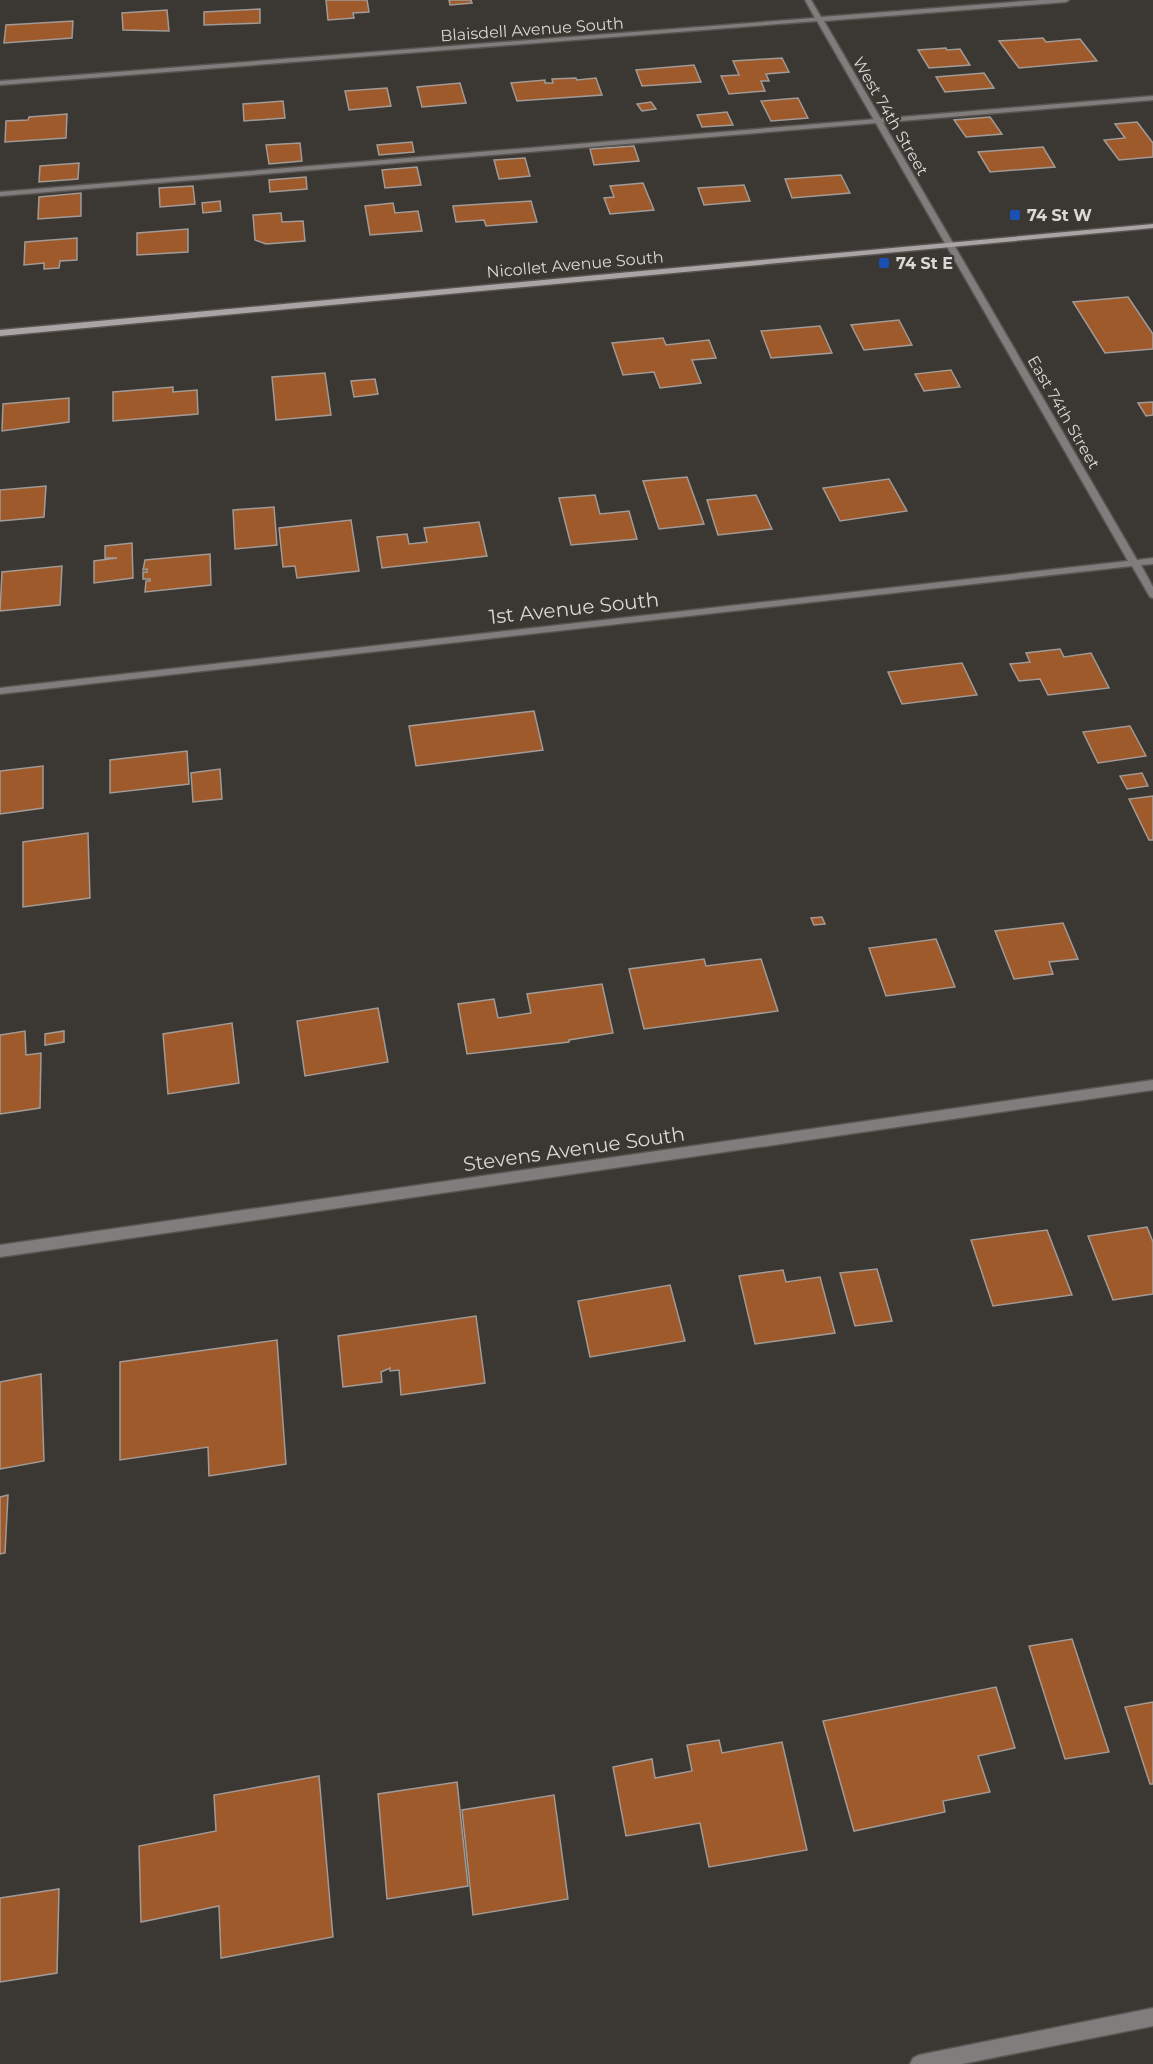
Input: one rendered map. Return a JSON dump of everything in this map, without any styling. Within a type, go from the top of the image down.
[{"type":"main road","name":"Nicollet Avenue South","points":[[0,333],[1153,226]]},
{"type":"street","name":"West 74th Street","points":[[808,0],[950,245]]},
{"type":"street","name":"Blaisdell Avenue South","points":[[0,83],[1065,0]]},
{"type":"street","points":[[0,194],[1153,98]]},
{"type":"street","name":"East 74th Street","points":[[950,245],[1153,595]]},
{"type":"street","name":"1st Avenue South","points":[[0,691],[1153,561]]},
{"type":"street","name":"Stevens Avenue South","points":[[0,1251],[1153,1085]]},
{"type":"street","points":[[919,2064],[1153,2017]]},
{"type":"building","points":[[326,0],[367,0],[369,12],[353,13],[354,18],[328,20]]},
{"type":"building","points":[[449,0],[471,0],[472,3],[450,5]]},
{"type":"building","points":[[260,9],[260,23],[204,25],[204,12]]},
{"type":"building","points":[[167,10],[169,31],[123,30],[122,13]]},
{"type":"building","points":[[73,21],[72,38],[4,43],[6,25]]},
{"type":"building","points":[[1043,38],[1046,42],[1080,39],[1097,61],[1019,68],[999,41]]},
{"type":"building","points":[[946,48],[947,50],[960,49],[970,65],[929,68],[918,50]]},
{"type":"building","points":[[782,58],[789,72],[766,74],[769,81],[761,81],[765,91],[729,94],[721,76],[739,75],[733,61]]},
{"type":"building","points":[[694,65],[701,82],[642,86],[636,70]]},
{"type":"building","points":[[984,73],[994,88],[945,92],[936,77]]},
{"type":"building","points":[[576,78],[577,80],[596,78],[602,95],[517,101],[511,83],[545,80],[545,83],[553,83],[552,79]]},
{"type":"building","points":[[460,83],[466,103],[422,107],[417,87]]},
{"type":"building","points":[[387,88],[391,106],[349,110],[345,91]]},
{"type":"building","points":[[798,98],[808,118],[771,121],[761,101]]},
{"type":"building","points":[[283,101],[285,118],[244,121],[243,104]]},
{"type":"building","points":[[651,102],[656,109],[642,111],[637,104]]},
{"type":"building","points":[[727,112],[733,125],[702,127],[697,115]]},
{"type":"building","points":[[67,114],[66,138],[5,142],[6,121]]},
{"type":"building","points":[[990,117],[1002,134],[966,137],[954,120]]},
{"type":"building","points":[[1137,122],[1153,143],[1153,157],[1119,160],[1104,140],[1125,138],[1115,124]]},
{"type":"building","points":[[412,142],[414,152],[379,155],[377,145]]},
{"type":"building","points":[[300,143],[302,161],[269,164],[266,145]]},
{"type":"building","points":[[634,146],[639,161],[594,165],[590,149]]},
{"type":"building","points":[[1043,147],[1055,167],[990,172],[978,152]]},
{"type":"building","points":[[525,158],[530,176],[499,179],[494,160]]},
{"type":"building","points":[[79,163],[78,179],[39,182],[40,166]]},
{"type":"building","points":[[417,167],[421,185],[385,188],[382,170]]},
{"type":"building","points":[[841,175],[850,193],[792,198],[785,179]]},
{"type":"building","points":[[306,177],[307,189],[270,192],[269,180]]},
{"type":"building","points":[[643,183],[654,210],[610,214],[604,198],[614,197],[610,186]]},
{"type":"building","points":[[744,185],[750,201],[704,205],[698,188]]},
{"type":"building","points":[[193,186],[195,204],[160,207],[159,188]]},
{"type":"building","points":[[81,193],[81,216],[38,219],[39,197]]},
{"type":"building","points":[[220,201],[221,211],[203,213],[202,203]]},
{"type":"building","points":[[531,201],[537,222],[486,226],[484,220],[456,222],[453,206]]},
{"type":"building","points":[[393,203],[395,213],[418,211],[422,231],[370,235],[365,206]]},
{"type":"building","points":[[281,213],[282,222],[303,221],[305,241],[266,244],[255,240],[253,215]]},
{"type":"building","points":[[188,229],[188,252],[137,255],[137,233]]},
{"type":"building","points":[[77,238],[77,260],[60,261],[59,268],[44,269],[44,263],[24,265],[25,242]]},
{"type":"building","points":[[1128,297],[1153,334],[1153,349],[1105,353],[1073,302]]},
{"type":"building","points":[[899,320],[912,345],[864,350],[851,325]]},
{"type":"building","points":[[820,326],[832,353],[771,358],[761,331]]},
{"type":"building","points":[[663,338],[666,345],[709,340],[716,358],[692,360],[701,383],[660,388],[654,372],[623,375],[612,343]]},
{"type":"building","points":[[951,370],[960,387],[924,391],[915,374]]},
{"type":"building","points":[[325,373],[331,415],[276,420],[272,377]]},
{"type":"building","points":[[375,379],[378,394],[354,397],[351,381]]},
{"type":"building","points":[[173,387],[173,392],[197,390],[198,414],[113,421],[113,392]]},
{"type":"building","points":[[69,398],[69,422],[2,431],[3,404]]},
{"type":"building","points":[[1153,402],[1153,415],[1146,416],[1138,403]]},
{"type":"building","points":[[687,477],[704,524],[659,529],[643,481]]},
{"type":"building","points":[[889,479],[907,511],[840,521],[823,488]]},
{"type":"building","points":[[46,486],[44,517],[0,521],[0,490]]},
{"type":"building","points":[[595,495],[600,514],[629,511],[637,539],[571,545],[559,498]]},
{"type":"building","points":[[756,495],[772,529],[718,535],[707,500]]},
{"type":"building","points":[[274,507],[277,545],[235,549],[233,510]]},
{"type":"building","points":[[351,520],[359,571],[297,578],[295,566],[283,567],[279,528]]},
{"type":"building","points":[[479,522],[487,556],[382,568],[377,537],[407,534],[409,544],[427,542],[424,528]]},
{"type":"building","points":[[132,543],[133,578],[94,583],[94,561],[117,558],[105,558],[105,546]]},
{"type":"building","points":[[210,554],[211,585],[145,592],[146,581],[150,579],[143,579],[143,572],[147,572],[147,569],[143,570],[145,560]]},
{"type":"building","points":[[62,566],[60,605],[0,611],[2,572]]},
{"type":"building","points":[[1060,649],[1064,657],[1091,653],[1109,688],[1048,695],[1040,679],[1019,681],[1010,664],[1030,662],[1026,653]]},
{"type":"building","points":[[962,663],[977,695],[902,704],[888,672]]},
{"type":"building","points":[[534,711],[543,750],[416,766],[409,726]]},
{"type":"building","points":[[1130,726],[1146,756],[1098,763],[1083,732]]},
{"type":"building","points":[[187,751],[189,784],[110,793],[110,760]]},
{"type":"building","points":[[43,766],[43,808],[0,814],[0,771]]},
{"type":"building","points":[[220,769],[222,799],[193,802],[191,773]]},
{"type":"building","points":[[1142,773],[1148,786],[1127,789],[1120,776]]},
{"type":"building","points":[[1153,796],[1153,840],[1149,840],[1129,799]]},
{"type":"building","points":[[88,833],[90,898],[23,907],[23,842]]},
{"type":"building","points":[[822,917],[825,924],[814,925],[811,918]]},
{"type":"building","points":[[1063,923],[1078,959],[1049,962],[1053,974],[1014,979],[995,931]]},
{"type":"building","points":[[936,939],[955,987],[886,996],[869,948]]},
{"type":"building","points":[[704,959],[706,966],[761,959],[778,1011],[644,1029],[629,969]]},
{"type":"building","points":[[602,984],[613,1033],[569,1040],[569,1042],[467,1054],[458,1004],[494,999],[498,1018],[531,1013],[527,994]]},
{"type":"building","points":[[378,1008],[388,1062],[305,1076],[297,1021]]},
{"type":"building","points":[[232,1023],[239,1083],[168,1094],[163,1034]]},
{"type":"building","points":[[25,1031],[26,1055],[41,1053],[40,1108],[0,1114],[0,1035]]},
{"type":"building","points":[[64,1031],[64,1042],[45,1045],[45,1034]]},
{"type":"building","points":[[1147,1227],[1153,1242],[1153,1294],[1113,1300],[1088,1236]]},
{"type":"building","points":[[1047,1230],[1072,1295],[993,1306],[971,1240]]},
{"type":"building","points":[[877,1269],[892,1321],[855,1326],[840,1273]]},
{"type":"building","points":[[783,1270],[786,1282],[820,1277],[835,1333],[755,1344],[739,1276]]},
{"type":"building","points":[[670,1285],[685,1341],[590,1357],[578,1301]]},
{"type":"building","points":[[476,1316],[485,1383],[401,1395],[399,1370],[390,1371],[390,1368],[381,1372],[382,1382],[343,1387],[338,1336]]},
{"type":"building","points":[[277,1340],[286,1464],[209,1476],[208,1447],[120,1460],[120,1362]]},
{"type":"building","points":[[41,1374],[44,1461],[0,1469],[0,1382]]},
{"type":"building","points":[[8,1495],[5,1553],[0,1554],[0,1497]]},
{"type":"building","points":[[1072,1639],[1109,1752],[1065,1759],[1029,1646]]},
{"type":"building","points":[[996,1687],[1015,1748],[978,1756],[990,1792],[943,1801],[945,1812],[854,1831],[823,1721]]},
{"type":"building","points":[[1153,1702],[1153,1784],[1150,1784],[1125,1707]]},
{"type":"building","points":[[719,1740],[722,1753],[782,1742],[807,1850],[709,1867],[700,1823],[626,1836],[613,1767],[652,1759],[655,1778],[692,1771],[687,1745]]},
{"type":"building","points":[[319,1776],[333,1937],[221,1958],[219,1906],[141,1922],[139,1846],[216,1831],[214,1795]]},
{"type":"building","points":[[457,1782],[468,1886],[387,1899],[378,1794]]},
{"type":"building","points":[[554,1795],[568,1899],[473,1915],[462,1810]]},
{"type":"building","points":[[59,1889],[57,1973],[0,1982],[0,1898]]},
{"type":"place","name":"74 St W","points":[[1015,215]]},
{"type":"place","name":"74 St E","points":[[884,263]]}]
